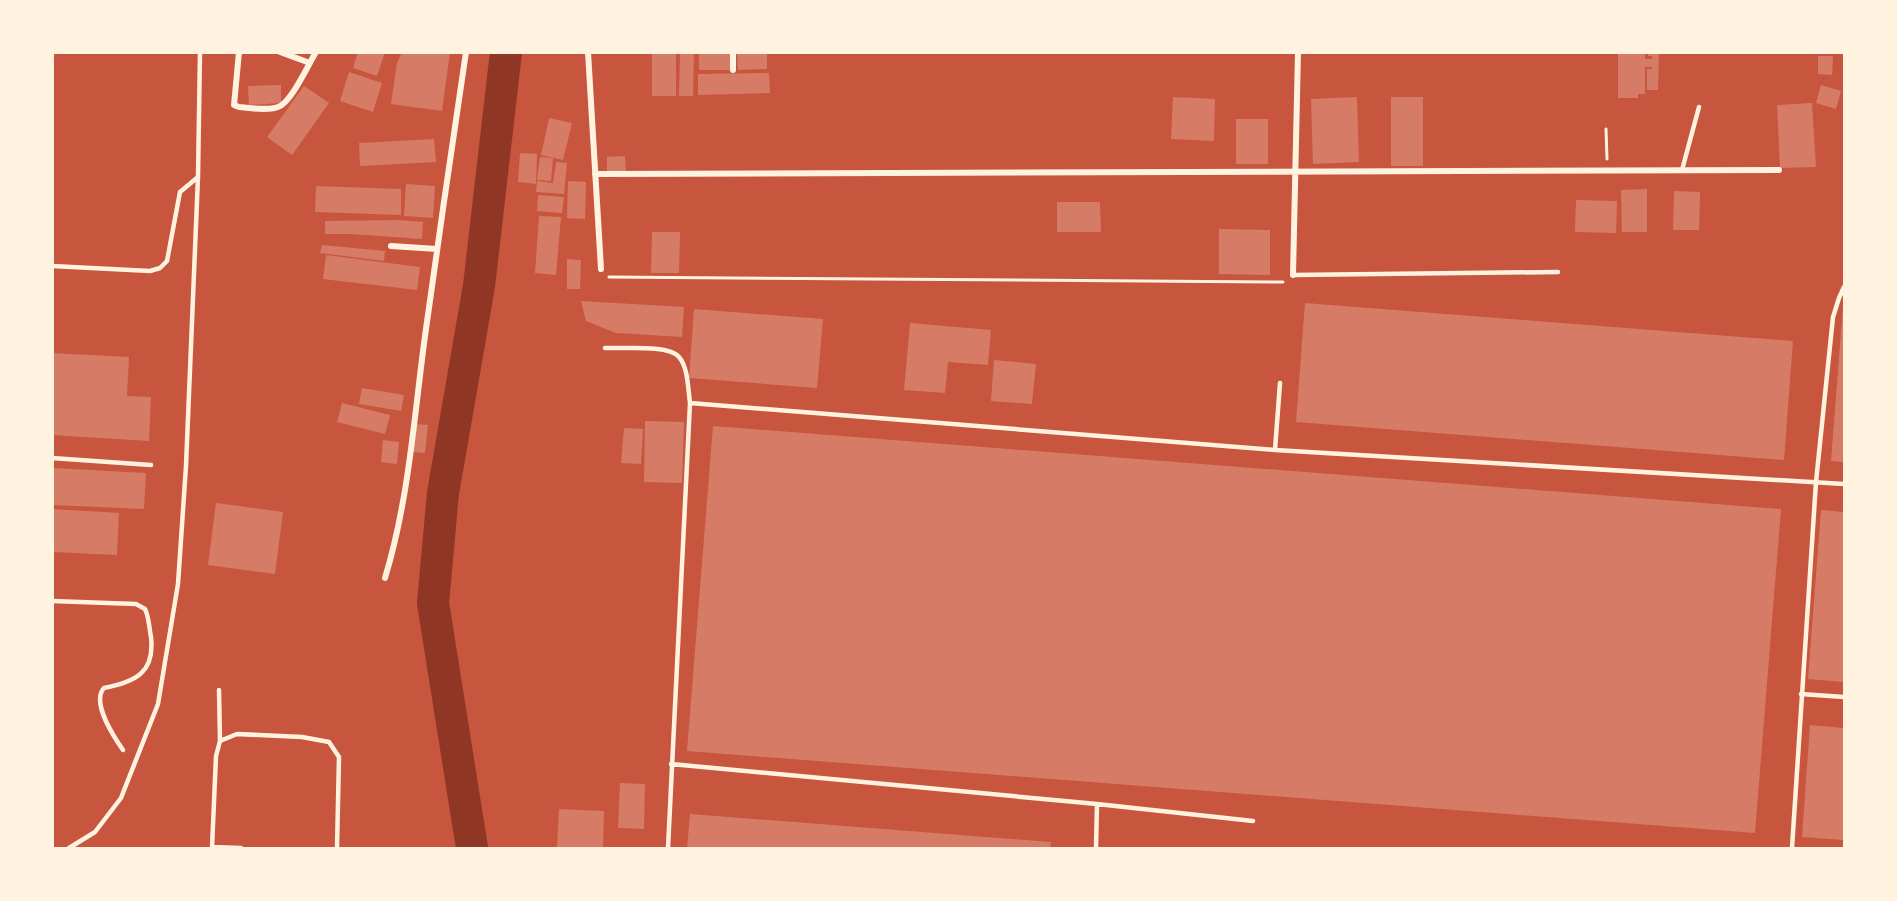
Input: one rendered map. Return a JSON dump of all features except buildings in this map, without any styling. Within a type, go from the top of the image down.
[{"type":"street","points":[[239,52],[233,104],[239,107],[275,108],[288,99],[316,52]]},
{"type":"street","points":[[280,52],[310,63]]},
{"type":"street","points":[[385,578],[396,541],[404,498],[466,52]]},
{"type":"street","points":[[588,52],[601,269]]},
{"type":"street","points":[[733,52],[733,70]]},
{"type":"street","points":[[1293,275],[1298,52]]},
{"type":"street","points":[[595,174],[1779,170]]},
{"type":"street","points":[[391,246],[437,249]]},
{"type":"lane","points":[[69,849],[95,832],[121,798],[158,704],[178,584],[186,466],[198,177],[200,52]]},
{"type":"lane","points":[[1682,170],[1699,107]]},
{"type":"lane","points":[[52,266],[150,271],[160,268],[167,261],[180,192],[198,177]]},
{"type":"lane","points":[[1293,275],[1558,272]]},
{"type":"lane","points":[[1792,849],[1816,482],[1833,317],[1845,287]]},
{"type":"lane","points":[[605,348],[669,350],[680,357],[690,403],[668,849]]},
{"type":"lane","points":[[1275,450],[1280,383]]},
{"type":"lane","points":[[690,403],[1275,450],[1845,484]]},
{"type":"lane","points":[[52,458],[151,465]]},
{"type":"lane","points":[[52,601],[136,604],[145,609],[148,614],[152,658],[136,679],[105,688],[100,693],[107,723],[123,750]]},
{"type":"lane","points":[[219,690],[220,741],[216,756],[212,848],[241,849]]},
{"type":"lane","points":[[1801,694],[1845,697]]},
{"type":"lane","points":[[220,741],[237,734],[302,737],[329,742],[339,758],[337,849]]},
{"type":"lane","points":[[671,764],[1253,821]]},
{"type":"lane","points":[[1096,849],[1097,804]]},
{"type":"path","points":[[1606,129],[1607,170]]},
{"type":"path","points":[[601,269],[602,274],[606,276],[666,277],[1288,282],[1292,280],[1293,275]]},
{"type":"waterway","points":[[472,848],[433,603],[443,493],[479,286],[506,52]]}]
